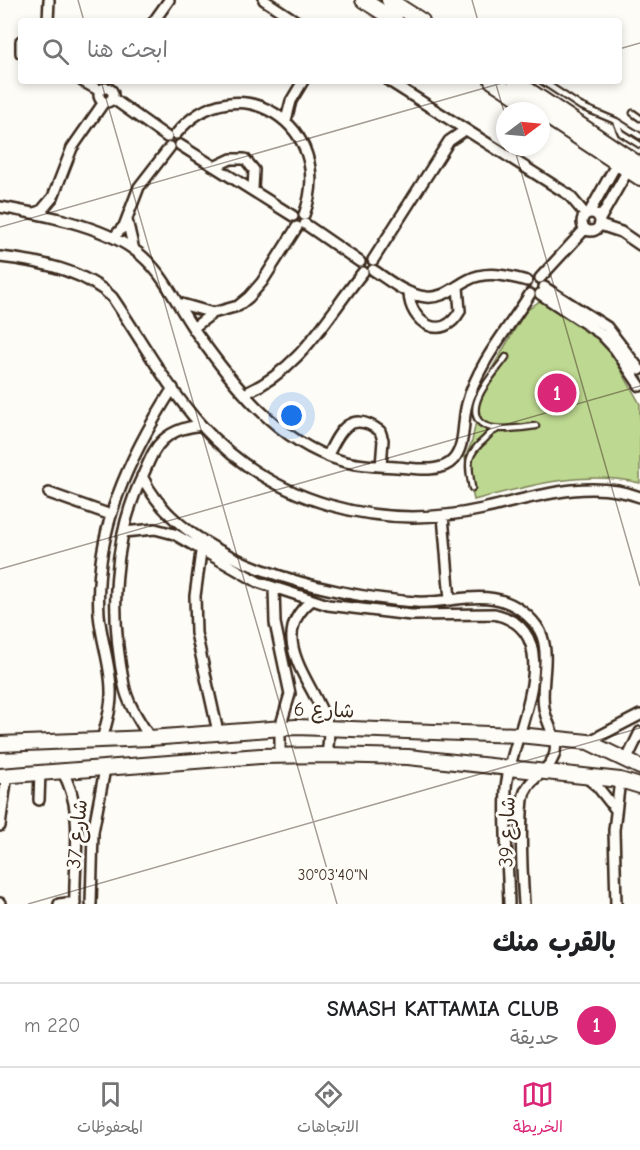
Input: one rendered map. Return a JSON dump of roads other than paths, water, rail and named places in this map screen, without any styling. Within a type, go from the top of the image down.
[{"type":"street","points":[[45,18],[49,0]]},
{"type":"street","points":[[156,18],[169,0]]},
{"type":"street","points":[[264,0],[291,18]]},
{"type":"street","points":[[363,0],[391,18]]},
{"type":"street","points":[[389,0],[417,18]]},
{"type":"street","points":[[286,120],[291,101],[301,84]]},
{"type":"street","points":[[394,84],[569,195],[587,214],[597,215],[600,222],[640,245]]},
{"type":"street","points":[[513,85],[530,102]]},
{"type":"street","points":[[513,85],[628,166],[640,178]]},
{"type":"street","points":[[107,87],[99,98],[108,100],[293,216],[298,213],[302,222],[360,262],[363,272]]},
{"type":"street","points":[[35,213],[42,210],[53,197],[72,148],[108,100]]},
{"type":"street","points":[[272,112],[291,101]]},
{"type":"street","points":[[114,237],[127,219],[139,187],[188,120],[215,106],[248,103],[286,120],[302,141],[311,168],[311,198],[302,222],[262,282],[249,297],[238,306],[213,313],[193,328]]},
{"type":"street","points":[[550,118],[628,166]]},
{"type":"street","points":[[449,121],[449,141]]},
{"type":"street","points":[[244,394],[265,384],[308,348],[363,272],[373,265],[449,141],[465,130]]},
{"type":"street","points":[[216,166],[231,159],[245,159],[255,170],[253,189]]},
{"type":"street","points":[[585,229],[581,222],[628,166]]},
{"type":"street","points":[[585,229],[596,230],[628,166]]},
{"type":"street","points":[[53,197],[59,221]]},
{"type":"street","points":[[0,207],[35,213],[114,237],[134,249],[165,280],[193,328],[256,408],[298,440],[328,455],[354,464],[434,469],[452,461],[458,453],[471,391],[477,377],[539,288],[585,229]]},
{"type":"street","points":[[127,219],[134,249]]},
{"type":"street","points":[[0,257],[56,268],[101,287],[112,297],[173,388],[201,425],[255,471],[321,504],[388,517],[443,516],[543,494],[576,490],[610,490],[640,497]]},
{"type":"street","points":[[360,262],[366,257],[409,293],[429,297],[439,296],[458,287],[468,279],[493,274],[527,281],[533,277],[539,288],[601,334],[615,349],[640,386]]},
{"type":"street","points":[[527,281],[526,288],[539,288],[607,327],[640,370]]},
{"type":"street","points":[[409,293],[412,311],[418,319],[426,326],[438,327],[448,324],[460,311],[458,287]]},
{"type":"street","points":[[178,303],[213,313]]},
{"type":"street","points":[[256,408],[265,384]]},
{"type":"street","points":[[102,740],[112,692],[100,627],[98,581],[111,515],[124,475],[140,442],[173,388]]},
{"type":"street","points":[[328,455],[344,427],[351,423],[361,423],[380,431],[383,440],[381,466]]},
{"type":"street","points":[[150,738],[130,703],[121,663],[115,606],[117,571],[124,532],[142,476],[155,449],[175,432],[201,425]]},
{"type":"street","points":[[142,476],[156,501],[177,520],[225,552],[268,572],[316,589],[418,602],[484,598],[506,602],[531,620],[542,635],[545,651],[544,708],[554,737]]},
{"type":"street","points":[[49,493],[111,515]]},
{"type":"street","points":[[443,516],[450,600]]},
{"type":"street","name":"شارع 39","points":[[124,532],[155,529],[174,534],[201,552],[274,588],[311,601],[391,613],[471,612],[506,616],[518,625],[530,640],[534,677],[506,793],[511,904]]},
{"type":"street","points":[[201,552],[195,596],[196,633],[218,732]]},
{"type":"street","points":[[274,588],[275,623],[290,694],[280,728],[280,756]]},
{"type":"street","points":[[311,601],[293,623],[292,639],[299,663],[329,728],[327,755]]},
{"type":"street","points":[[588,742],[640,715]]},
{"type":"street","name":"شارع 6","points":[[0,744],[150,738],[280,728],[329,728],[554,737],[588,742],[640,767]]},
{"type":"street","points":[[626,761],[640,732]]},
{"type":"street","name":"شارع 39","points":[[524,901],[523,799],[533,777],[543,771],[554,755],[554,737]]},
{"type":"street","points":[[0,826],[4,775],[280,756],[408,757],[620,780],[640,786]]},
{"type":"street","name":"شارع 37","points":[[91,904],[93,832],[105,769]]},
{"type":"street","name":"شارع 37","points":[[62,771],[72,790],[76,813],[75,903]]},
{"type":"street","points":[[39,800],[40,772]]},
{"type":"street","points":[[586,777],[597,786],[616,810]]},
{"type":"street","points":[[616,904],[614,840],[620,780]]},
{"type":"street","points":[[511,904],[524,901]]},
{"type":"street","points":[[59,904],[75,903]]},
{"type":"lane","points":[[547,84],[580,106],[616,121],[640,136]]},
{"type":"lane","points":[[633,113],[640,118]]},
{"type":"lane","points":[[616,121],[621,133],[640,145]]},
{"type":"lane","points":[[496,430],[482,422],[476,414],[476,404],[506,357]]},
{"type":"lane","points":[[471,391],[481,395]]},
{"type":"lane","points":[[472,488],[468,465],[470,455],[477,443],[496,430],[536,426]]},
{"type":"place","name":"SMASH KATTAMIA CLUB","points":[[557,393]]}]
